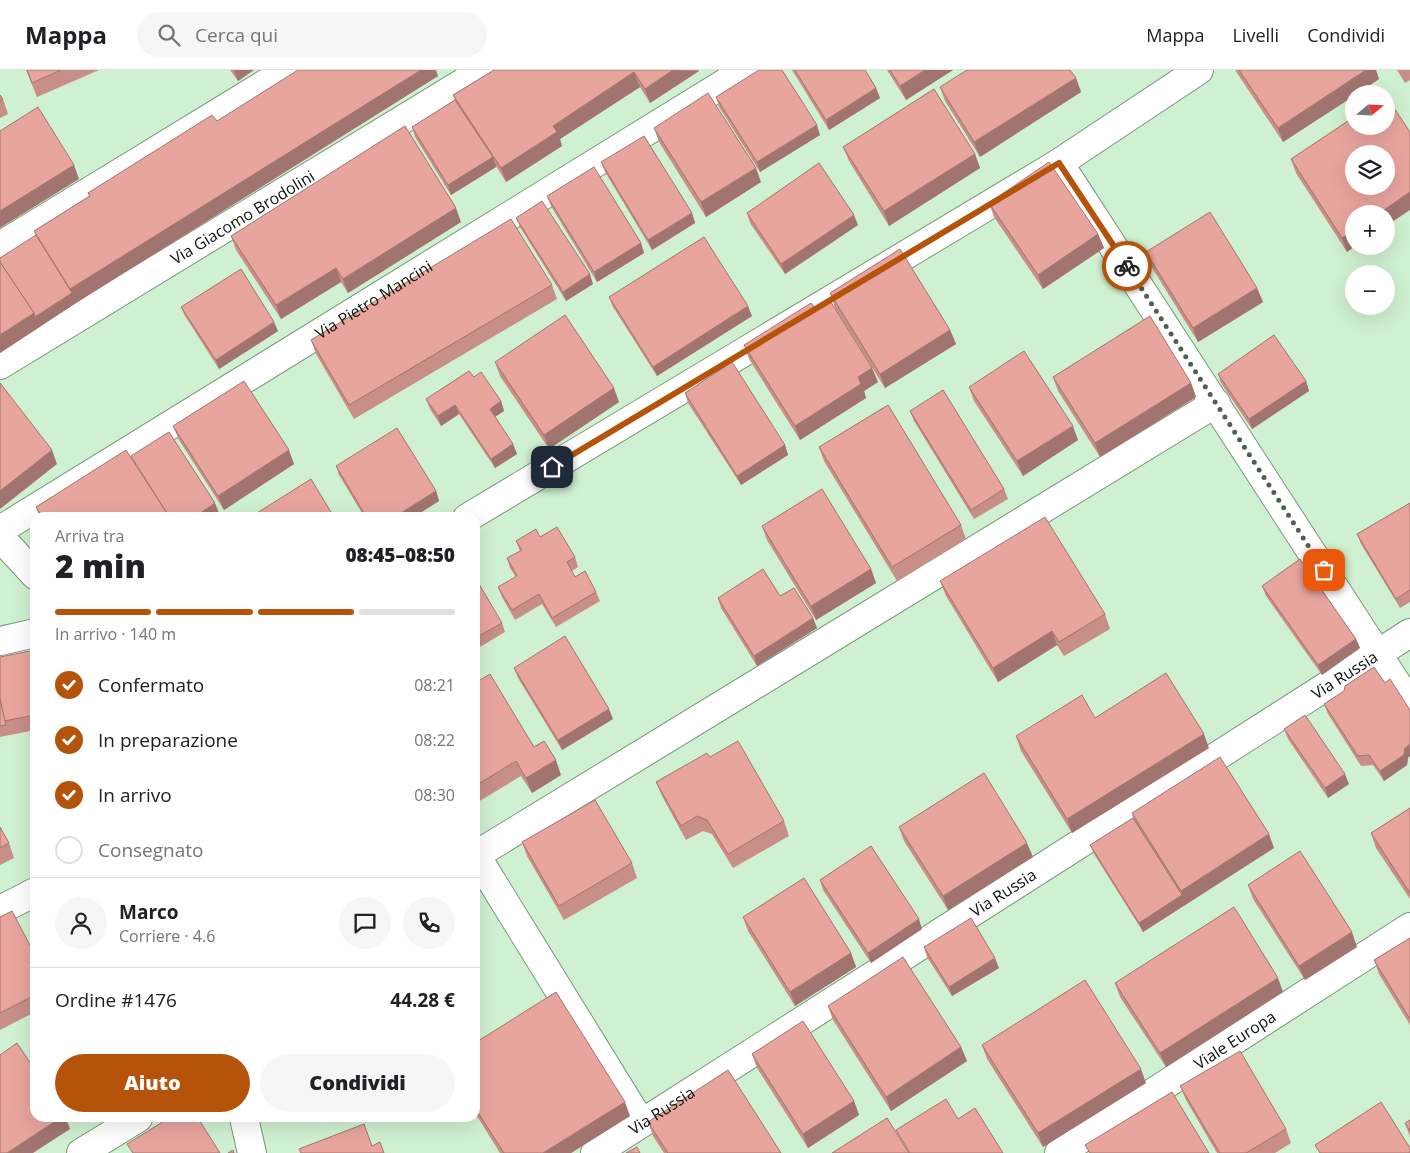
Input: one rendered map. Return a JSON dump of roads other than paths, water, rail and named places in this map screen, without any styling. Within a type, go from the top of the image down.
[{"type":"street","points":[[0,246],[288,70]]},
{"type":"street","name":"Via Giacomo Brodolini","points":[[0,365],[452,78],[484,70]]},
{"type":"street","name":"Via Pietro Mancini","points":[[0,530],[746,70]]},
{"type":"street","points":[[477,512],[1059,163],[1199,70]]},
{"type":"street","points":[[1059,163],[1410,704]]},
{"type":"street","points":[[480,851],[1216,403]]},
{"type":"street","points":[[0,537],[30,570]]},
{"type":"street","name":"Via Russia","points":[[595,1153],[1410,633]]},
{"type":"street","points":[[0,641],[30,634]]},
{"type":"street","points":[[480,862],[641,1123]]},
{"type":"street","points":[[0,910],[30,895]]},
{"type":"street","name":"Viale Europa","points":[[1059,1153],[1410,928]]},
{"type":"street","points":[[81,1153],[131,1122]]},
{"type":"street","points":[[245,1122],[252,1153]]}]
